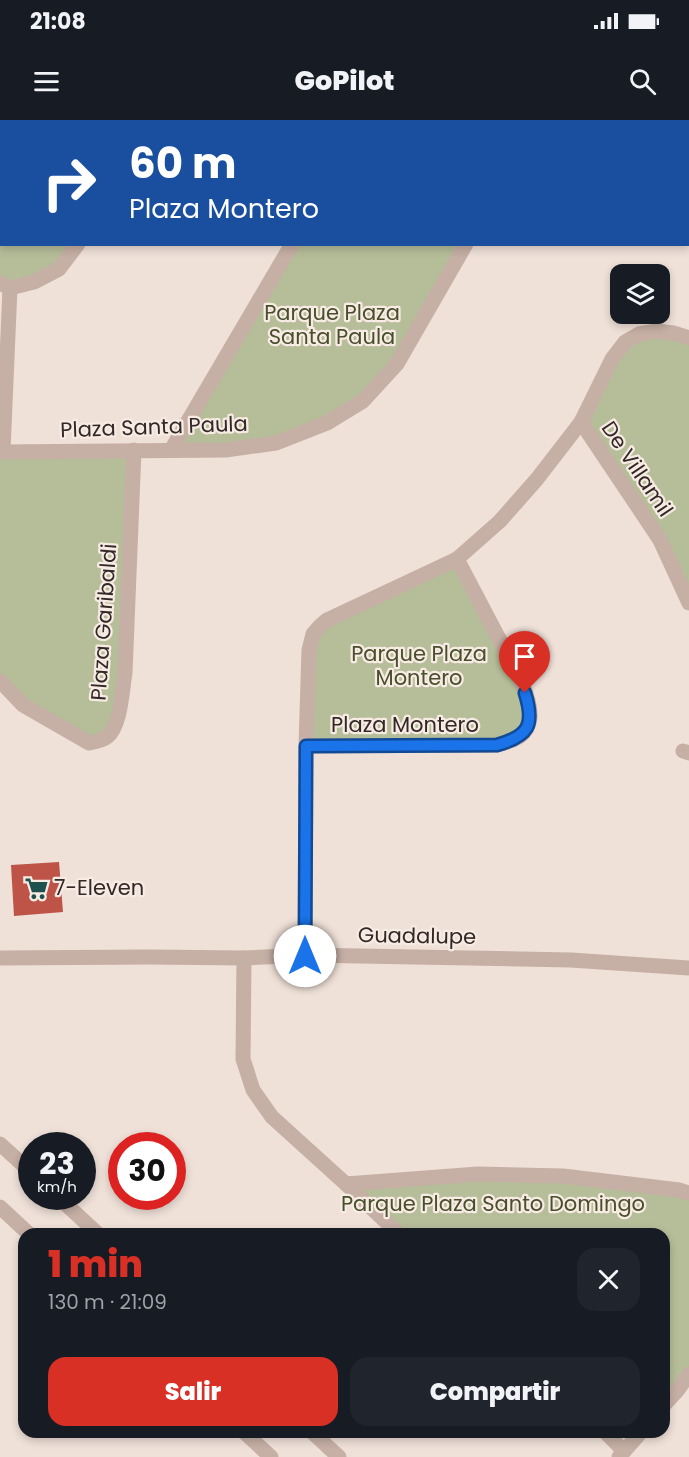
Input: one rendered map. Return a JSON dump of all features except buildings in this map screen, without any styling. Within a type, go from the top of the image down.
[{"type":"street","points":[[1,452],[5,285],[34,282],[59,269],[76,246]]},
{"type":"street","points":[[171,450],[291,246]]},
{"type":"street","name":"Plaza Santa Paula","points":[[1,452],[226,450],[276,443],[327,423],[363,401],[397,364],[465,246]]},
{"type":"street","name":"Plaza Montero","points":[[305,956],[306,746],[309,650],[314,634],[327,620],[457,559],[500,520],[581,423],[612,359],[625,342],[639,334],[656,331],[689,338]]},
{"type":"street","name":"De Villamil","points":[[581,423],[660,540],[689,603]]},
{"type":"street","name":"Plaza Garibaldi","points":[[0,681],[23,705],[89,743],[108,736],[114,728],[120,709],[125,673],[134,450]]},
{"type":"street","name":"Plaza Montero","points":[[306,746],[497,745],[514,741],[524,734],[530,719],[529,705],[522,682],[457,559]]},
{"type":"street","name":"Guadalupe","points":[[0,958],[305,956],[571,960],[689,968]]},
{"type":"street","points":[[244,958],[243,1059],[253,1090],[272,1117],[393,1228]]},
{"type":"street","points":[[0,1144],[18,1160]]},
{"type":"street","points":[[346,1184],[478,1174],[563,1176],[689,1193]]},
{"type":"street","points":[[0,1207],[23,1228]]},
{"type":"street","points":[[71,1210],[91,1228]]},
{"type":"street","points":[[670,1399],[689,1374]]},
{"type":"street","points":[[250,1438],[271,1457]]},
{"type":"street","points":[[318,1438],[339,1457]]},
{"type":"street","points":[[610,1438],[622,1454],[636,1438]]},
{"type":"green space","points":[[0,246],[77,246],[59,269],[0,283]]},
{"type":"green space","name":"Parque Plaza Santa Paula","points":[[291,246],[465,246],[397,364],[363,401],[276,443],[171,450]]},
{"type":"green space","points":[[639,334],[689,338],[689,603],[581,423],[612,359]]},
{"type":"green space","points":[[134,450],[125,673],[108,737],[89,743],[0,681],[0,452]]},
{"type":"green space","name":"Parque Plaza Montero","points":[[457,559],[522,682],[530,719],[515,741],[306,746],[313,634]]},
{"type":"green space","name":"Parque Plaza Santo Domingo","points":[[478,1174],[689,1193],[689,1374],[670,1399],[670,1228],[393,1228],[346,1184]]},
{"type":"place","name":"7-Eleven","points":[[36,888]]},
{"type":"route","points":[[305,956],[306,746],[497,745],[514,741],[524,734],[530,719],[525,693]]}]
